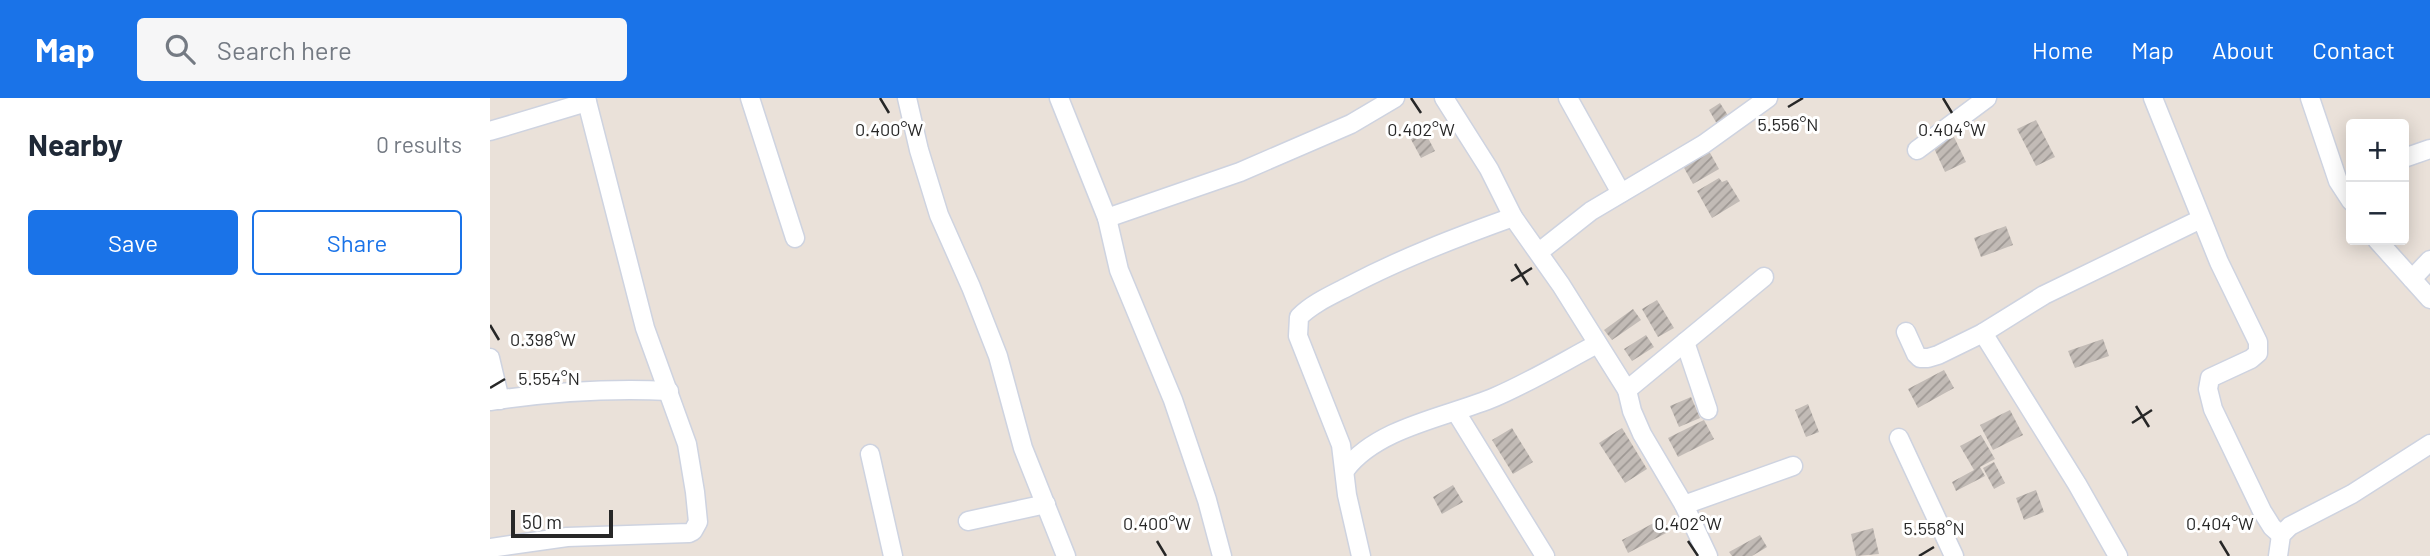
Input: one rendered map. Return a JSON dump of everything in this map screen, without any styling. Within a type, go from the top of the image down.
[{"type":"street","points":[[750,98],[795,238]]},
{"type":"street","points":[[906,98],[939,215],[998,356],[1023,448],[1066,556]]},
{"type":"street","points":[[1107,218],[1261,163],[1351,124],[1395,98]]},
{"type":"street","points":[[1444,98],[1489,169],[1513,217],[1539,252],[1627,390],[1642,434],[1684,505],[1708,556]]},
{"type":"street","points":[[1568,98],[1621,192]]},
{"type":"street","points":[[1539,252],[1564,231],[1621,192],[1704,144],[1768,98]]},
{"type":"street","points":[[1917,150],[1986,98]]},
{"type":"street","points":[[2153,98],[2219,262],[2258,342],[2258,353],[2210,378],[2208,389],[2213,408],[2262,511],[2281,535]]},
{"type":"street","points":[[2310,98],[2345,180]]},
{"type":"street","points":[[1063,99],[1107,218],[1119,270],[1173,400],[1208,500],[1222,556]]},
{"type":"street","points":[[490,131],[586,100],[645,328],[687,444],[698,522],[693,531],[567,537],[490,548]]},
{"type":"street","points":[[2409,156],[2430,149]]},
{"type":"street","points":[[1361,556],[1347,495],[1346,469],[1341,445],[1298,336],[1299,317],[1324,299],[1373,273],[1451,239],[1513,217]]},
{"type":"street","points":[[1906,332],[1916,355],[1928,358],[1983,332],[2044,295],[2201,219]]},
{"type":"street","points":[[2381,245],[2430,299]]},
{"type":"street","points":[[2412,279],[2430,260]]},
{"type":"street","points":[[1627,390],[1764,277]]},
{"type":"street","points":[[1983,332],[2118,556]]},
{"type":"street","points":[[1685,342],[1709,410]]},
{"type":"street","points":[[1346,469],[1357,454],[1390,437],[1497,396],[1597,344]]},
{"type":"street","points":[[490,358],[495,400],[555,391],[669,391]]},
{"type":"street","points":[[1457,412],[1545,556]]},
{"type":"street","points":[[1899,438],[1954,556]]},
{"type":"street","points":[[2278,556],[2281,535],[2302,518],[2352,495],[2430,444]]},
{"type":"street","points":[[870,454],[893,556]]},
{"type":"street","points":[[1684,505],[1793,466]]},
{"type":"street","points":[[968,521],[1046,505]]},
{"type":"building","points":[[1720,103],[1729,117],[1717,124],[1709,110]]},
{"type":"building","points":[[2036,120],[2055,157],[2036,166],[2017,129]]},
{"type":"building","points":[[1421,125],[1435,151],[1421,158],[1407,132]]},
{"type":"building","points":[[1954,137],[1966,162],[1945,172],[1933,146]]},
{"type":"building","points":[[1709,151],[1719,169],[1693,184],[1683,166]]},
{"type":"building","points":[[1719,178],[1722,182],[1727,180],[1740,201],[1712,218],[1697,191]]},
{"type":"building","points":[[2006,226],[2013,245],[1981,257],[1974,238]]},
{"type":"building","points":[[1657,300],[1674,328],[1658,337],[1642,309]]},
{"type":"building","points":[[1633,309],[1641,320],[1612,340],[1604,330]]},
{"type":"building","points":[[1646,335],[1654,347],[1632,361],[1624,349]]},
{"type":"building","points":[[2103,339],[2109,356],[2075,368],[2068,351]]},
{"type":"building","points":[[1944,370],[1954,388],[1918,408],[1908,389]]},
{"type":"building","points":[[1691,397],[1700,418],[1679,427],[1670,406]]},
{"type":"building","points":[[1808,404],[1819,432],[1806,437],[1795,410]]},
{"type":"building","points":[[2010,410],[2023,435],[1993,450],[1980,425]]},
{"type":"building","points":[[1704,420],[1714,439],[1678,457],[1668,438]]},
{"type":"building","points":[[1512,428],[1533,462],[1513,474],[1492,440]]},
{"type":"building","points":[[1622,428],[1647,469],[1625,483],[1599,443]]},
{"type":"building","points":[[1981,435],[1995,459],[1980,467],[1985,476],[1956,491],[1952,482],[1974,470],[1960,446]]},
{"type":"building","points":[[1994,462],[2005,483],[1994,489],[1983,468]]},
{"type":"building","points":[[1453,485],[1463,502],[1442,514],[1433,497]]},
{"type":"building","points":[[2036,490],[2044,512],[2024,520],[2016,498]]},
{"type":"building","points":[[1663,518],[1670,531],[1628,553],[1622,540]]},
{"type":"building","points":[[1873,528],[1879,554],[1856,556],[1851,534]]},
{"type":"building","points":[[1760,535],[1767,547],[1752,556],[1732,556],[1729,552]]}]
